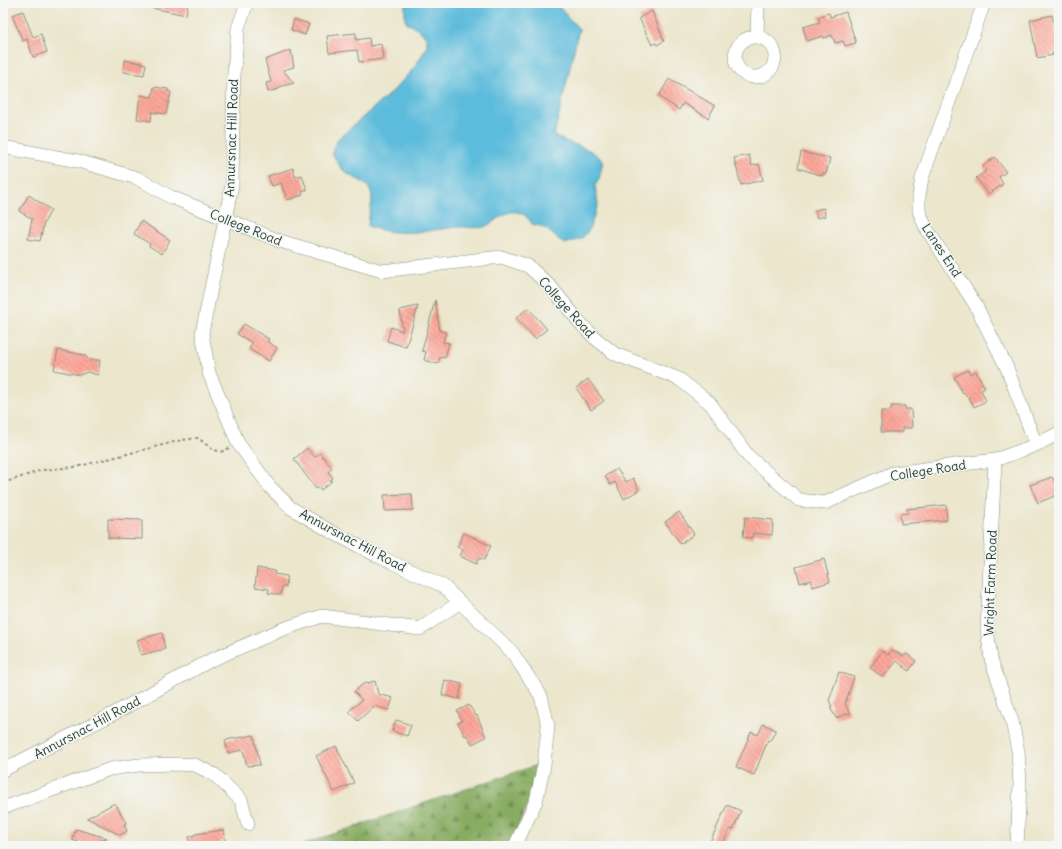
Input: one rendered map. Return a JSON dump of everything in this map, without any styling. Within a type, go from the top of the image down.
[{"type":"street","name":"Annursnac Hill Road","points":[[246,3],[238,28],[234,71],[232,186],[202,334],[209,373],[238,443],[270,487],[291,508],[376,555],[437,582],[512,652],[541,696],[548,726],[544,765],[536,801],[515,846]]},
{"type":"street","points":[[757,37],[758,3]]},
{"type":"street","name":"Lanes End","points":[[984,3],[922,178],[919,196],[919,211],[926,228],[965,286],[996,345],[1021,403],[1036,445]]},
{"type":"street","name":"College Road","points":[[3,147],[78,161],[137,178],[171,197],[280,241],[382,271],[501,257],[528,266],[551,287],[585,328],[615,354],[679,379],[710,403],[748,456],[799,500],[826,503],[893,473],[995,460],[1036,445],[1059,433]]},
{"type":"street","name":"Wright Farm Road","points":[[995,460],[987,629],[991,659],[1012,721],[1018,751],[1020,784],[1016,846]]},
{"type":"street","name":"Annursnac Hill Road","points":[[3,770],[113,714],[211,660],[283,629],[322,616],[420,629],[460,602]]},
{"type":"street","points":[[3,808],[110,769],[138,765],[195,765],[215,775],[242,800],[248,824]]},
{"type":"path","points":[[3,483],[42,470],[76,467],[182,440],[198,438],[212,449],[221,452],[238,443]]},
{"type":"green space","points":[[537,765],[530,798],[517,827],[506,846],[298,846]]},
{"type":"water","points":[[405,3],[448,3],[453,5],[465,5],[471,3],[552,3],[561,9],[579,29],[554,136],[592,152],[603,161],[599,179],[595,186],[598,204],[589,230],[581,239],[564,244],[541,226],[533,225],[529,219],[518,212],[511,212],[504,215],[481,228],[462,227],[414,232],[391,232],[368,226],[372,201],[371,192],[365,184],[342,169],[332,153],[338,139],[394,90],[414,68],[427,47],[427,38],[417,28],[408,24],[405,19]]},
{"type":"building","points":[[147,3],[188,3],[186,15],[147,7]]},
{"type":"building","points":[[23,11],[33,37],[41,34],[47,52],[33,57],[27,39],[23,41],[12,15]]},
{"type":"building","points":[[652,11],[664,41],[657,45],[656,43],[652,45],[639,18]]},
{"type":"building","points":[[846,12],[856,43],[845,46],[843,41],[835,43],[832,35],[807,41],[803,27],[820,22],[818,17],[829,13],[830,17]]},
{"type":"building","points":[[1052,15],[1057,37],[1059,36],[1059,51],[1052,53],[1053,55],[1037,58],[1030,20]]},
{"type":"building","points":[[294,19],[309,24],[305,35],[291,30]]},
{"type":"building","points":[[356,33],[356,40],[369,38],[370,46],[381,44],[383,59],[359,62],[357,50],[329,53],[327,36]]},
{"type":"building","points":[[291,50],[294,67],[283,70],[294,83],[268,92],[266,83],[271,82],[265,60]]},
{"type":"building","points":[[125,60],[146,64],[144,75],[123,72]]},
{"type":"building","points":[[669,79],[715,106],[708,118],[683,103],[679,110],[659,96]]},
{"type":"building","points":[[154,87],[168,89],[168,92],[171,92],[166,114],[152,112],[151,121],[137,119],[140,95],[152,97]]},
{"type":"building","points":[[801,152],[830,158],[826,174],[823,173],[823,176],[798,168]]},
{"type":"building","points":[[749,155],[752,166],[759,164],[763,180],[741,185],[734,158]]},
{"type":"building","points":[[995,157],[1006,172],[999,177],[1003,184],[989,194],[976,178],[986,171],[983,166]]},
{"type":"building","points":[[293,168],[295,177],[302,175],[307,190],[302,192],[303,195],[287,200],[281,183],[272,186],[268,176]]},
{"type":"building","points":[[29,195],[51,210],[44,223],[40,241],[28,239],[32,219],[19,211]]},
{"type":"building","points":[[824,208],[825,216],[817,218],[815,210]]},
{"type":"building","points":[[141,221],[170,240],[162,254],[134,234]]},
{"type":"building","points":[[435,300],[440,331],[446,332],[443,342],[449,343],[445,358],[440,357],[438,364],[424,360],[426,352],[422,351]]},
{"type":"building","points":[[418,306],[406,347],[387,341],[391,327],[403,331],[400,310]]},
{"type":"building","points":[[528,308],[547,329],[535,339],[516,318]]},
{"type":"building","points":[[244,324],[269,339],[267,341],[277,348],[269,361],[249,349],[252,343],[237,334]]},
{"type":"building","points":[[58,350],[84,355],[89,360],[100,360],[98,375],[87,372],[80,375],[54,370]]},
{"type":"building","points":[[968,370],[970,374],[976,371],[985,388],[981,390],[986,401],[974,407],[969,397],[968,398],[964,392],[963,393],[954,377]]},
{"type":"building","points":[[588,379],[604,401],[591,410],[576,388]]},
{"type":"building","points":[[891,406],[905,406],[905,409],[911,409],[912,428],[902,428],[902,432],[881,432],[881,411],[891,411]]},
{"type":"building","points":[[307,448],[315,457],[320,453],[332,468],[328,472],[333,478],[330,480],[332,481],[321,490],[319,487],[316,489],[294,459]]},
{"type":"building","points":[[617,469],[626,482],[633,478],[639,490],[624,499],[615,482],[610,485],[605,476]]},
{"type":"building","points":[[1052,477],[1054,481],[1059,478],[1059,494],[1038,503],[1030,485]]},
{"type":"building","points":[[412,494],[413,510],[385,511],[384,495]]},
{"type":"building","points":[[946,505],[947,520],[901,524],[900,514],[908,513],[907,509]]},
{"type":"building","points":[[679,512],[694,534],[681,544],[665,522]]},
{"type":"building","points":[[745,517],[773,520],[772,535],[753,533],[752,538],[743,537]]},
{"type":"building","points":[[108,519],[142,520],[142,539],[108,538]]},
{"type":"building","points":[[464,533],[491,546],[484,560],[479,558],[476,564],[460,556],[463,550],[457,547]]},
{"type":"building","points":[[824,559],[830,582],[813,587],[811,580],[800,583],[796,567]]},
{"type":"building","points":[[257,568],[275,571],[274,574],[287,576],[286,587],[282,586],[281,595],[268,593],[269,589],[255,587]]},
{"type":"building","points":[[162,633],[165,649],[141,655],[137,640]]},
{"type":"building","points":[[892,650],[904,656],[907,654],[916,661],[909,671],[897,661],[883,677],[870,668],[882,651],[888,655]]},
{"type":"building","points":[[839,672],[854,677],[845,704],[850,713],[836,718],[830,707],[832,706],[829,701]]},
{"type":"building","points":[[445,680],[462,684],[459,699],[442,695]]},
{"type":"building","points":[[375,681],[378,694],[393,698],[389,710],[374,706],[358,721],[349,711],[362,700],[354,692],[363,684]]},
{"type":"building","points":[[469,705],[476,716],[477,715],[486,737],[472,744],[467,735],[465,736],[458,723],[462,721],[457,711]]},
{"type":"building","points":[[396,720],[411,725],[407,736],[392,731]]},
{"type":"building","points":[[763,724],[776,730],[770,741],[768,740],[754,775],[736,767],[751,732],[758,735]]},
{"type":"building","points":[[254,735],[260,765],[247,766],[243,750],[228,753],[225,740]]},
{"type":"building","points":[[336,746],[354,783],[334,792],[316,756]]},
{"type":"building","points":[[115,803],[126,823],[124,824],[127,831],[120,835],[87,818]]},
{"type":"building","points":[[727,805],[741,811],[733,830],[730,829],[722,846],[719,846],[710,842]]},
{"type":"building","points":[[76,829],[107,838],[89,846],[72,840]]},
{"type":"building","points":[[224,830],[225,841],[219,842],[219,846],[189,846],[189,837],[195,834]]}]
